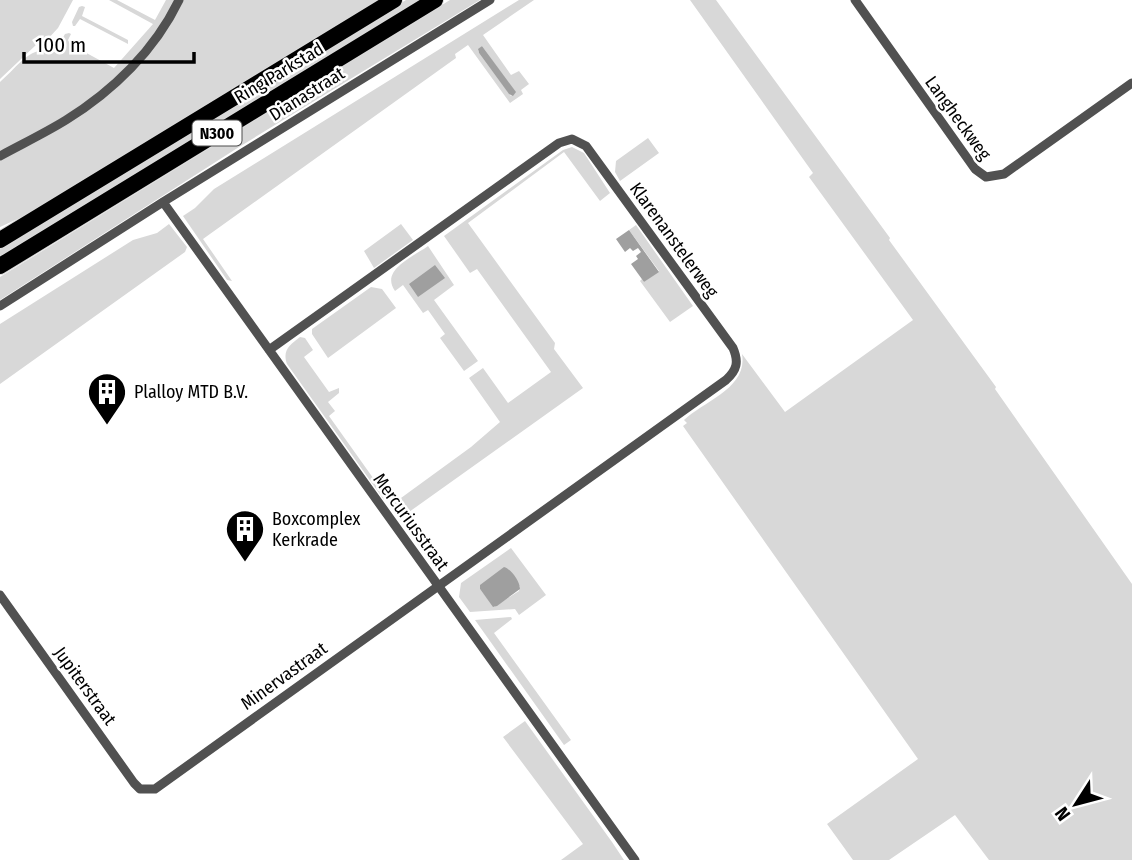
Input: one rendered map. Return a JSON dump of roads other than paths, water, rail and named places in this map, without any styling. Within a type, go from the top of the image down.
[{"type":"highway","name":"Ring Parkstad","points":[[0,240],[394,0]]},
{"type":"highway","name":"Ring Parkstad","points":[[0,266],[435,0]]},
{"type":"street","points":[[0,156],[65,121],[110,89],[162,30],[179,0]]},
{"type":"street","name":"Dianastraat","points":[[0,306],[490,0]]},
{"type":"street","name":"Langheckweg","points":[[855,0],[975,169],[986,177],[1004,174],[1132,83]]},
{"type":"street","name":"Klarenanstelerweg","points":[[269,350],[559,144],[572,139],[586,146],[733,348],[736,370],[726,380],[438,586]]},
{"type":"street","name":"Mercuriusstraat","points":[[163,202],[635,860]]},
{"type":"street","name":"Minervastraat","points":[[148,790],[155,789],[438,586]]},
{"type":"street","name":"Jupiterstraat","points":[[0,595],[134,783],[141,789],[148,790]]},
{"type":"place","name":"Plalloy MTD B.V.","points":[[107,426]]},
{"type":"place","name":"Boxcomplex Kerkrade","points":[[245,563]]}]
